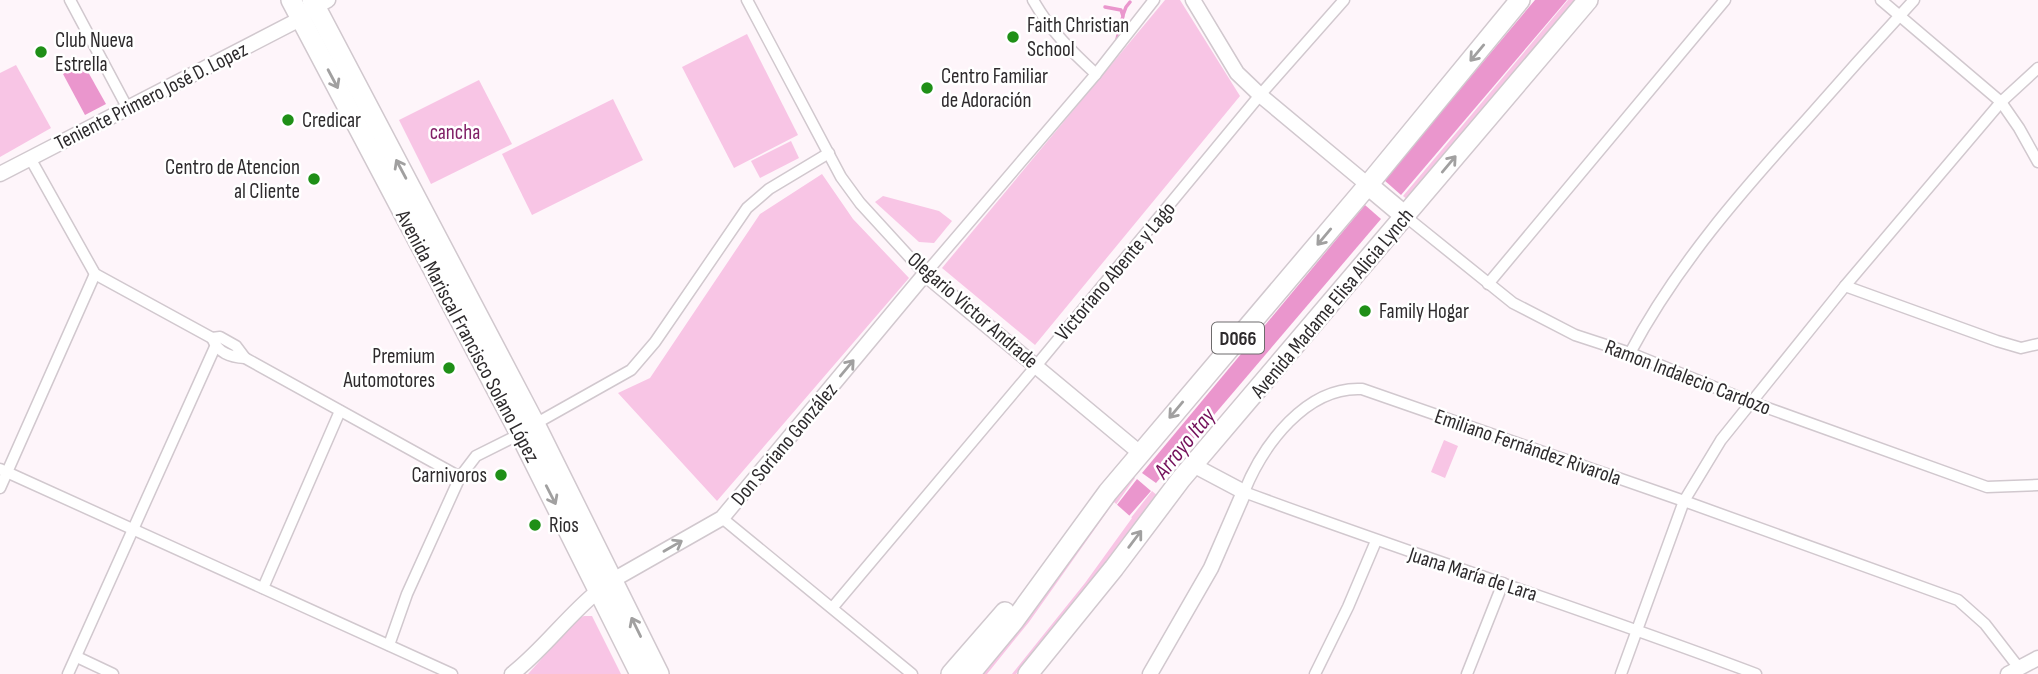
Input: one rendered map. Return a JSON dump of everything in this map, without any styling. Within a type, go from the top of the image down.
[{"type":"highway","name":"Avenida Mariscal Francisco Solano López","points":[[291,0],[314,6],[606,585],[659,674]]},
{"type":"highway","name":"D066","points":[[970,674],[1014,621],[1108,492],[1371,187],[1520,0]]},
{"type":"highway","name":"Avenida Madame Elisa Alicia Lynch","points":[[1028,674],[1400,212],[1588,0]]},
{"type":"highway","name":"Ramon Indalecio Cardozo","points":[[1371,187],[1400,212]]},
{"type":"highway","points":[[951,674],[1108,492]]},
{"type":"highway","points":[[1045,674],[1095,607],[1114,568]]},
{"type":"highway","name":"Avenida Mariscal Francisco Solano López","points":[[606,585],[640,674]]},
{"type":"street","points":[[70,0],[128,108]]},
{"type":"street","name":"Olegario Victor Andrade","points":[[747,0],[841,177],[860,203],[925,274],[1140,453]]},
{"type":"street","points":[[1033,0],[1065,46],[1096,74]]},
{"type":"street","points":[[925,274],[1096,74],[1154,0]]},
{"type":"street","points":[[1193,0],[1237,73],[1371,187]]},
{"type":"street","name":"Victoriano Abente y Lago","points":[[832,607],[1037,366],[1260,95],[1344,0]]},
{"type":"street","points":[[1488,285],[1726,0]]},
{"type":"street","points":[[1881,0],[2001,102],[2020,128],[2038,162]]},
{"type":"street","points":[[1630,353],[1651,313],[1701,242],[1780,148],[1914,0]]},
{"type":"street","name":"Teniente Primero José D. Lopez","points":[[0,174],[128,108],[314,6]]},
{"type":"street","points":[[1621,674],[1684,501],[1721,440],[1845,286],[2001,102],[2038,68]]},
{"type":"street","points":[[389,645],[407,594],[460,477],[476,456],[631,370],[655,342],[747,208],[769,189],[829,153]]},
{"type":"street","points":[[30,158],[95,274],[214,343]]},
{"type":"street","name":"Ramon Indalecio Cardozo","points":[[1400,212],[1488,285],[1554,326],[1630,353],[1751,402],[1987,487],[2038,485]]},
{"type":"street","points":[[0,488],[3,471],[95,274]]},
{"type":"street","name":"Don Soriano González","points":[[512,674],[533,657],[576,609],[606,585],[722,518],[925,274]]},
{"type":"street","points":[[1845,286],[1997,341],[2021,348],[2038,344]]},
{"type":"street","points":[[68,674],[134,530],[214,343],[220,337],[236,346],[245,358],[460,477]]},
{"type":"street","name":"Emiliano Fernández Rivarola","points":[[1150,674],[1211,568],[1254,468],[1287,424],[1328,394],[1348,388],[1362,389],[1958,600],[1985,624],[2014,671]]},
{"type":"street","points":[[263,588],[340,411]]},
{"type":"street","name":"Juana María de Lara","points":[[1193,466],[1244,492],[1376,541],[1638,630],[1756,674]]},
{"type":"street","points":[[3,471],[452,674]]},
{"type":"street","points":[[722,518],[912,674]]},
{"type":"street","points":[[1315,674],[1376,541]]},
{"type":"street","points":[[1467,674],[1503,583]]},
{"type":"street","points":[[77,657],[113,674]]},
{"type":"street","points":[[2014,671],[2038,658]]},
{"type":"green space","points":[[1165,0],[1180,0],[1240,96],[1035,345],[942,268]]},
{"type":"green space","points":[[1568,0],[1577,0],[1408,200],[1403,196]]},
{"type":"green space","points":[[747,34],[798,135],[734,168],[682,67]]},
{"type":"green space","points":[[16,65],[51,128],[0,157],[0,73]]},
{"type":"green space","name":"cancha","points":[[479,80],[512,144],[431,184],[399,120]]},
{"type":"green space","points":[[613,99],[643,160],[532,215],[502,154]]},
{"type":"green space","points":[[791,141],[799,158],[760,178],[751,161]]},
{"type":"green space","points":[[822,174],[853,219],[909,278],[717,501],[618,393],[650,378],[760,214]]},
{"type":"green space","points":[[883,196],[939,211],[952,221],[934,243],[919,242],[875,202]]},
{"type":"green space","points":[[1444,440],[1458,446],[1445,478],[1431,472]]},
{"type":"green space","points":[[1132,476],[1135,478],[1031,623],[989,674],[982,674],[1029,616]]},
{"type":"green space","points":[[1152,491],[1158,496],[1077,604],[1016,674],[1008,674]]},
{"type":"green space","points":[[592,616],[621,674],[528,674],[577,619]]},
{"type":"water","points":[[1535,0],[1567,0],[1401,195],[1384,180]]},
{"type":"water","points":[[83,63],[106,104],[85,115],[63,74]]},
{"type":"water","name":"Arroyo Itay","points":[[1365,205],[1381,219],[1156,483],[1142,473]]},
{"type":"water","points":[[1137,479],[1151,491],[990,674],[1032,624]]},
{"type":"pier","points":[[1114,502],[1132,518],[1085,583],[1012,674],[987,674],[1029,622]]},
{"type":"waterway","points":[[1123,15],[1130,2]]},
{"type":"waterway","points":[[1105,7],[1121,10],[1123,16],[1116,43]]},
{"type":"place","name":"Faith Christian School","points":[[1013,37]]},
{"type":"place","name":"Club Nueva Estrella","points":[[41,52]]},
{"type":"place","name":"Centro Familiar de Adoración","points":[[927,88]]},
{"type":"place","name":"Credicar","points":[[288,120]]},
{"type":"place","name":"Centro de Atencion al Cliente","points":[[314,179]]},
{"type":"place","name":"Family Hogar","points":[[1365,311]]},
{"type":"place","name":"Premium Automotores","points":[[449,368]]},
{"type":"place","name":"Carnivoros","points":[[501,475]]},
{"type":"place","name":"Rios","points":[[535,525]]}]
